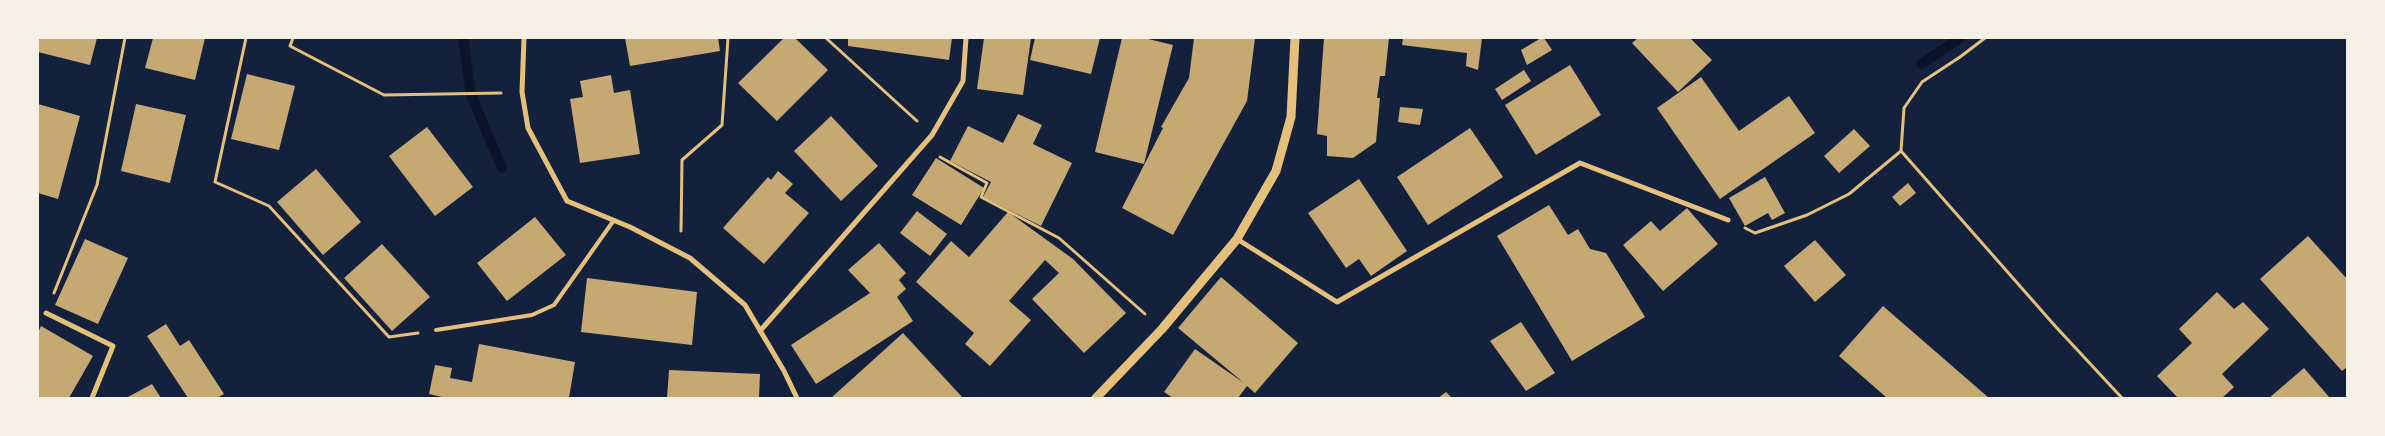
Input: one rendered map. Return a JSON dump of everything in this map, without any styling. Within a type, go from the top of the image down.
[{"type":"street","points":[[524,38],[522,92],[528,128],[567,201],[614,220],[690,258],[745,305],[797,398]]},
{"type":"street","points":[[760,331],[932,136],[963,81],[966,38]]},
{"type":"street","points":[[1096,398],[1162,329],[1237,239],[1276,171],[1291,117],[1295,38]]},
{"type":"street","points":[[1237,239],[1337,302],[1580,163],[1728,220]]},
{"type":"street","points":[[46,313],[113,346],[92,398]]},
{"type":"lane","points":[[436,330],[532,315],[554,305],[614,220]]},
{"type":"path","points":[[46,313],[97,186],[125,38]]},
{"type":"path","points":[[246,38],[215,182],[269,206],[389,337],[436,330]]},
{"type":"path","points":[[293,38],[290,46],[384,95],[485,93]]},
{"type":"path","points":[[681,253],[682,160],[722,125],[728,38]]},
{"type":"path","points":[[826,38],[932,136]]},
{"type":"path","points":[[1985,38],[1922,82],[1904,108],[1901,151],[2056,327],[2122,398]]},
{"type":"path","points":[[922,147],[987,183],[981,197],[1060,238],[1162,329]]},
{"type":"path","points":[[1728,220],[1755,232],[1807,215],[1850,194],[1901,151]]},
{"type":"building","points":[[38,38],[97,38],[90,65],[38,52]]},
{"type":"building","points":[[153,38],[205,38],[195,80],[145,68]]},
{"type":"building","points":[[625,38],[718,38],[720,51],[630,66]]},
{"type":"building","points":[[784,38],[795,38],[828,70],[777,121],[738,83]]},
{"type":"building","points":[[848,38],[952,38],[949,60],[848,46]]},
{"type":"building","points":[[984,38],[1031,38],[1023,95],[977,89]]},
{"type":"building","points":[[1035,38],[1100,38],[1091,74],[1030,60]]},
{"type":"building","points":[[1122,38],[1144,38],[1173,45],[1144,164],[1095,152]]},
{"type":"building","points":[[1194,38],[1255,38],[1247,101],[1173,235],[1122,208],[1163,128],[1161,127],[1189,78]]},
{"type":"building","points":[[1324,38],[1389,38],[1385,76],[1380,76],[1377,98],[1380,98],[1376,142],[1353,158],[1327,156],[1327,136],[1317,134]]},
{"type":"building","points":[[1403,38],[1482,38],[1478,70],[1466,66],[1467,53],[1402,45]]},
{"type":"building","points":[[1544,38],[1552,50],[1527,65],[1521,50]]},
{"type":"building","points":[[1638,38],[1690,38],[1712,60],[1678,92],[1632,43]]},
{"type":"building","points":[[1570,65],[1601,115],[1536,155],[1505,105]]},
{"type":"building","points":[[1524,70],[1531,81],[1502,100],[1495,89]]},
{"type":"building","points":[[247,74],[295,86],[279,150],[231,139]]},
{"type":"building","points":[[611,75],[614,93],[630,90],[640,154],[580,163],[570,99],[583,97],[580,81]]},
{"type":"building","points":[[1701,77],[1739,131],[1789,96],[1815,133],[1720,199],[1657,108]]},
{"type":"building","points":[[38,104],[80,116],[58,199],[38,193]]},
{"type":"building","points":[[136,104],[186,115],[170,183],[121,171]]},
{"type":"building","points":[[1400,107],[1423,109],[1420,125],[1398,122]]},
{"type":"building","points":[[1018,114],[1042,125],[1033,144],[1072,163],[1041,226],[983,197],[991,182],[950,161],[968,126],[1003,143]]},
{"type":"building","points":[[831,116],[878,166],[841,201],[794,151]]},
{"type":"building","points":[[427,127],[473,187],[435,216],[389,156]]},
{"type":"building","points":[[1470,128],[1503,177],[1428,225],[1397,177]]},
{"type":"building","points":[[1854,129],[1870,146],[1839,173],[1824,156]]},
{"type":"building","points":[[936,158],[984,188],[961,225],[912,195]]},
{"type":"building","points":[[316,169],[361,222],[323,255],[277,202]]},
{"type":"building","points":[[778,171],[793,184],[785,193],[809,213],[764,264],[723,228],[768,177],[771,180]]},
{"type":"building","points":[[1765,177],[1785,213],[1772,220],[1768,213],[1745,226],[1729,198]]},
{"type":"building","points":[[1359,179],[1407,251],[1371,276],[1359,259],[1346,268],[1308,213]]},
{"type":"building","points":[[1908,183],[1916,193],[1900,206],[1892,197]]},
{"type":"building","points":[[1549,205],[1568,235],[1578,229],[1590,249],[1606,253],[1645,317],[1572,361],[1497,236]]},
{"type":"building","points":[[1687,208],[1718,244],[1663,291],[1623,245],[1651,221],[1660,231]]},
{"type":"building","points":[[917,211],[947,234],[930,256],[900,233]]},
{"type":"building","points":[[1008,212],[1073,259],[1126,313],[1084,353],[1032,299],[1059,273],[1045,260],[1009,301],[1031,320],[990,366],[965,344],[974,333],[916,282],[951,241],[969,257]]},
{"type":"building","points":[[535,217],[566,255],[507,301],[477,263]]},
{"type":"building","points":[[2308,236],[2348,280],[2348,366],[2342,371],[2260,279]]},
{"type":"building","points":[[85,239],[128,258],[98,324],[55,305]]},
{"type":"building","points":[[1815,240],[1846,275],[1815,302],[1784,266]]},
{"type":"building","points":[[879,243],[906,273],[899,280],[906,289],[897,297],[913,321],[816,384],[791,345],[870,293],[848,270]]},
{"type":"building","points":[[382,244],[430,297],[392,331],[344,278]]},
{"type":"building","points":[[1221,277],[1298,343],[1255,393],[1247,386],[1238,398],[1173,398],[1164,392],[1195,349],[1244,383],[1178,328]]},
{"type":"building","points":[[587,278],[697,292],[692,345],[581,332]]},
{"type":"building","points":[[2217,292],[2234,309],[2243,302],[2269,329],[2222,374],[2234,387],[2222,398],[2178,398],[2157,376],[2192,343],[2179,329]]},
{"type":"building","points":[[1883,306],[1989,398],[1887,398],[1839,356]]},
{"type":"building","points":[[1521,322],[1555,373],[1526,391],[1490,341]]},
{"type":"building","points":[[166,324],[180,346],[189,340],[224,394],[217,398],[188,398],[147,336]]},
{"type":"building","points":[[41,326],[93,356],[69,398],[38,398],[38,333]]},
{"type":"building","points":[[903,333],[963,398],[831,398]]},
{"type":"building","points":[[479,344],[575,362],[569,398],[442,398],[429,394],[435,365],[452,368],[450,378],[472,382]]},
{"type":"building","points":[[2304,368],[2330,398],[2269,398]]},
{"type":"building","points":[[669,370],[760,374],[759,398],[667,398]]},
{"type":"building","points":[[152,384],[161,398],[126,398]]},
{"type":"building","points":[[1446,392],[1452,398],[1438,398]]},
{"type":"waterway","points":[[463,38],[471,95],[502,168]]},
{"type":"waterway","points":[[1921,64],[1960,38]]}]
